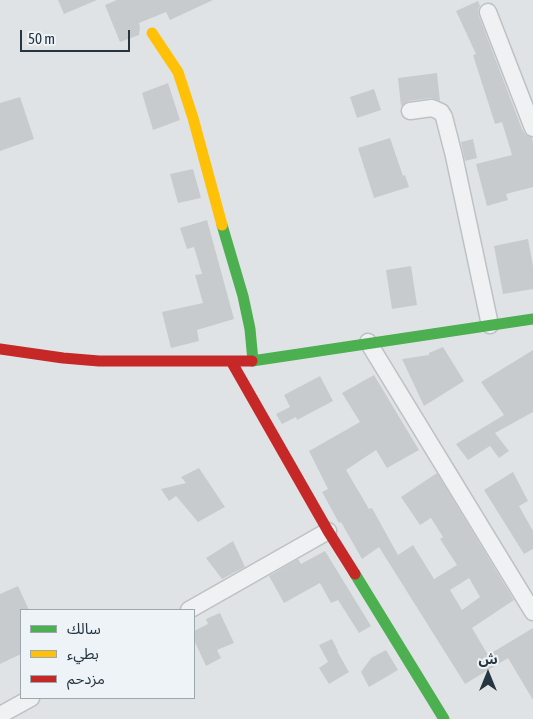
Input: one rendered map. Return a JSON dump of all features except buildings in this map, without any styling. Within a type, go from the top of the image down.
[{"type":"street","points":[[488,12],[533,128]]},
{"type":"street","points":[[152,33],[178,72],[193,118],[243,296],[250,329],[253,361]]},
{"type":"street","points":[[410,111],[432,108],[441,112],[444,117],[490,325]]},
{"type":"street","points":[[0,349],[99,361],[253,361],[368,342],[533,319]]},
{"type":"street","points":[[368,342],[533,612]]},
{"type":"street","points":[[231,361],[328,531],[444,719]]},
{"type":"street","points":[[191,609],[328,531]]},
{"type":"street","points":[[0,715],[29,699]]},
{"type":"traffic: fast","points":[[222,225],[243,296],[250,329],[253,361]]},
{"type":"traffic: fast","points":[[252,361],[533,319]]},
{"type":"traffic: fast","points":[[355,574],[444,719]]},
{"type":"traffic: slow","points":[[152,33],[178,72],[193,118],[222,225]]},
{"type":"traffic: jam","points":[[0,349],[99,361],[252,361]]},
{"type":"traffic: jam","points":[[231,361],[328,531],[355,574]]}]
